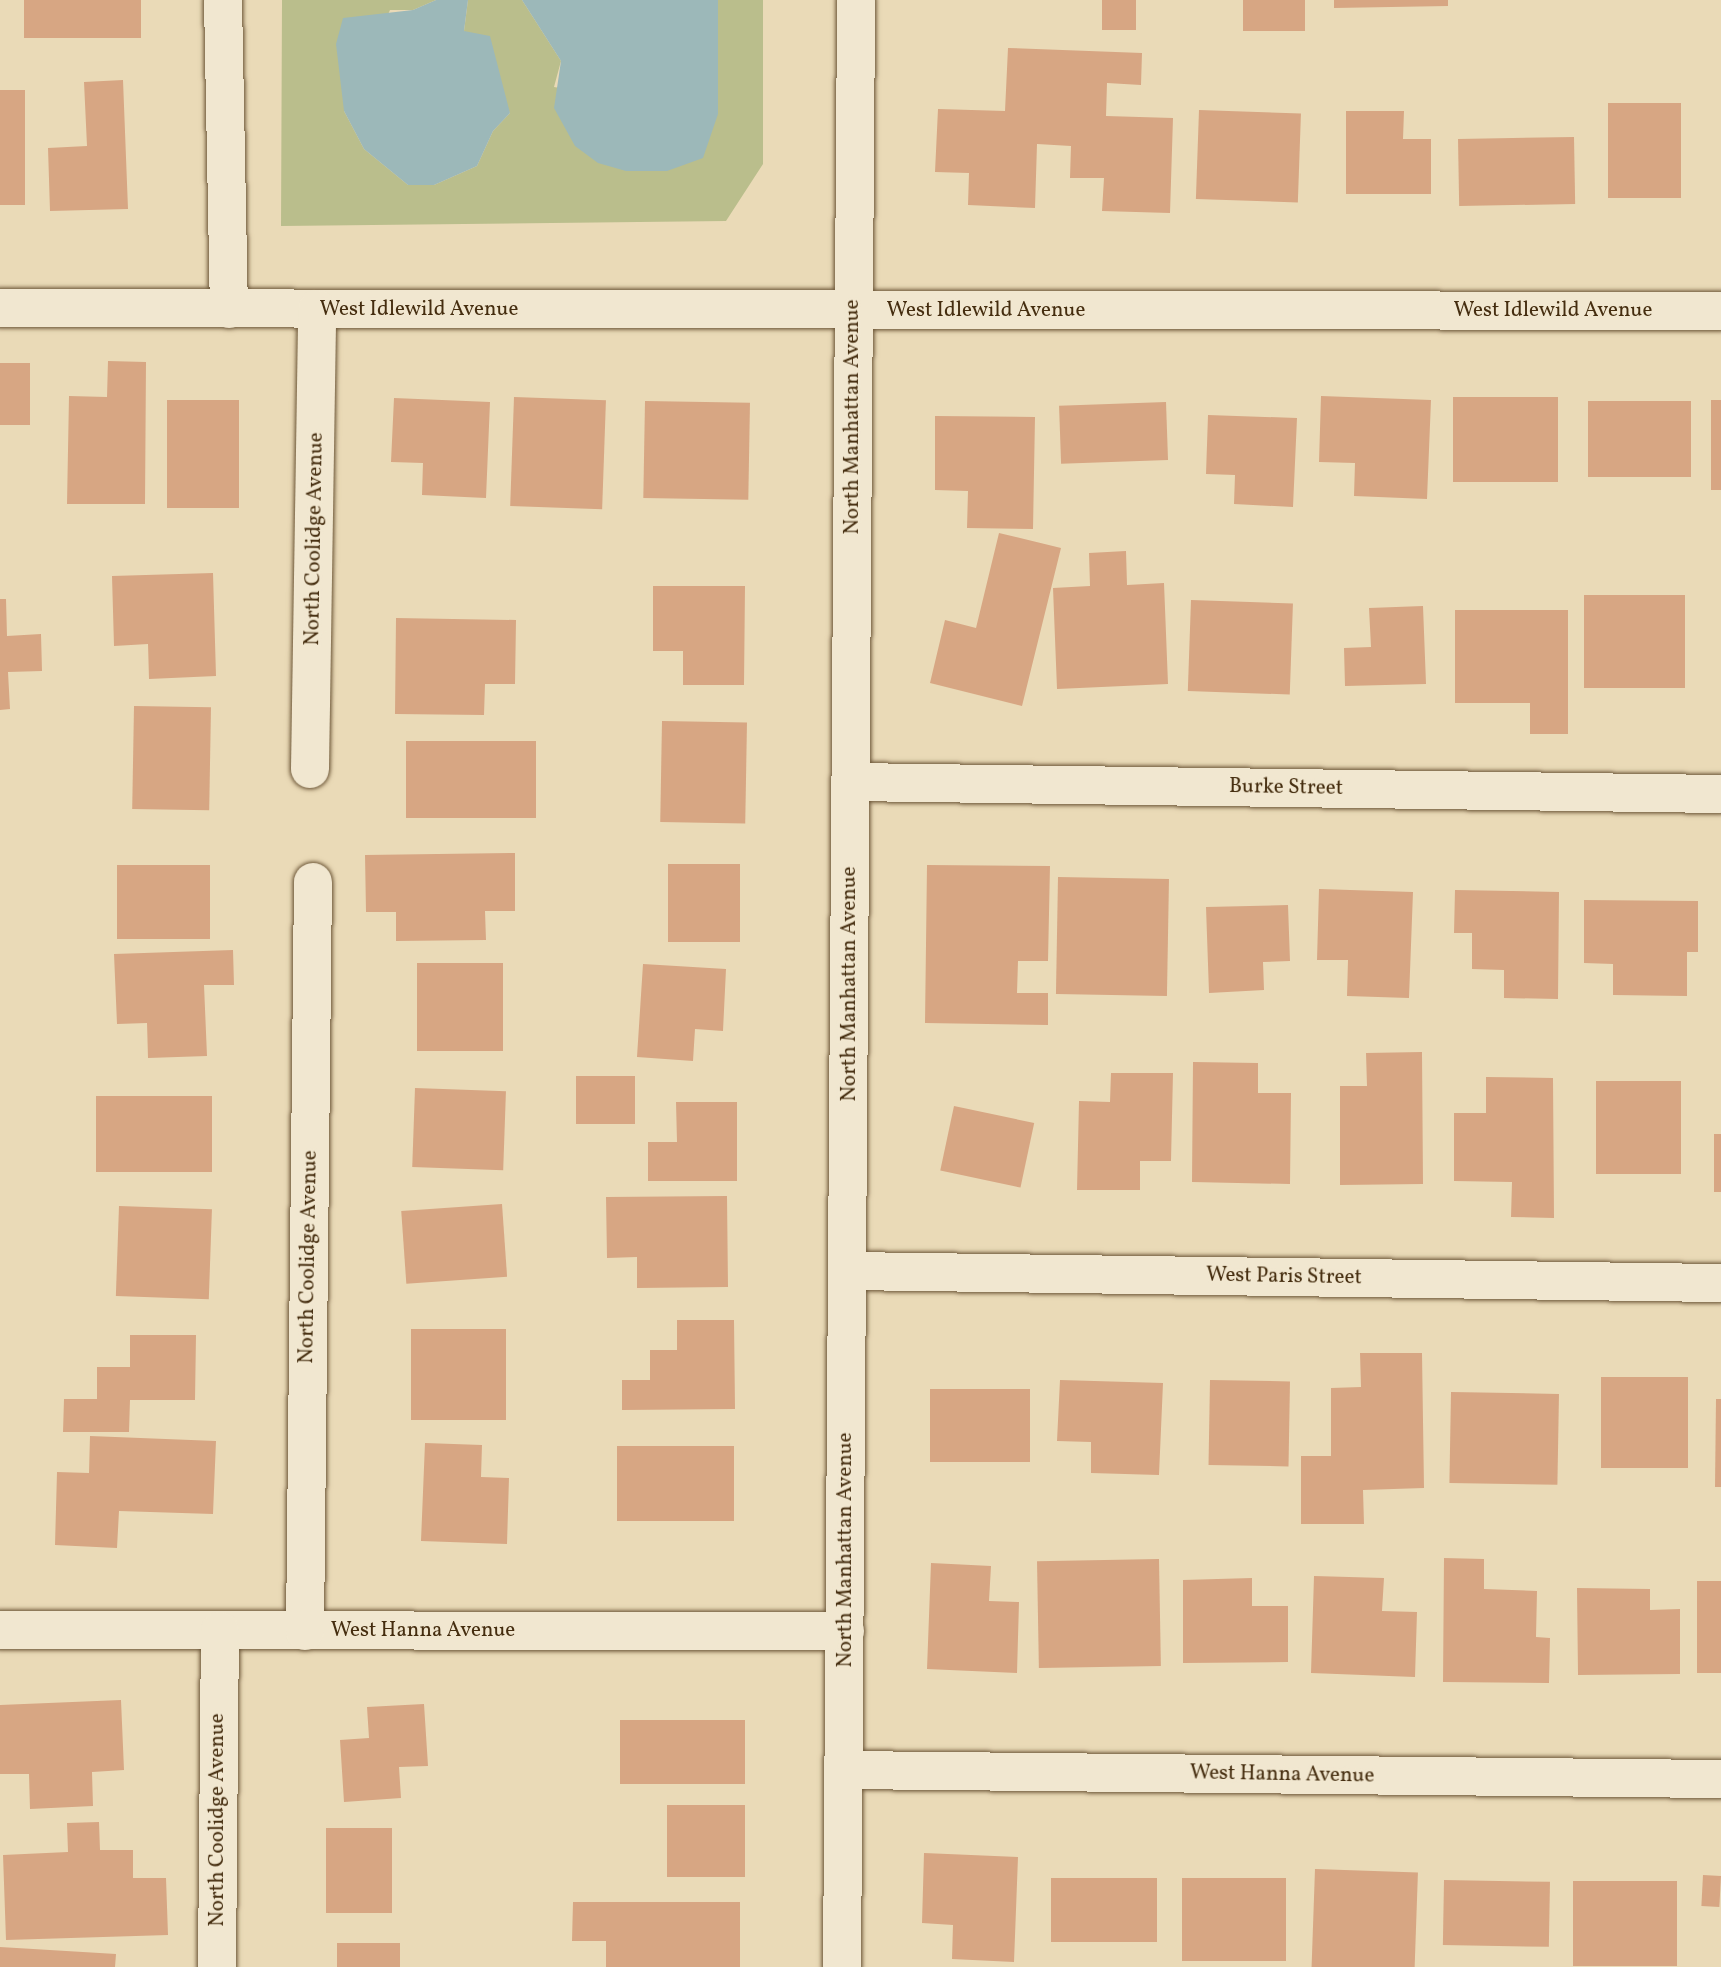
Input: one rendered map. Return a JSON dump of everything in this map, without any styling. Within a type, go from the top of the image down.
[{"type":"street","points":[[223,0],[229,309]]},
{"type":"street","name":"North Manhattan Avenue","points":[[842,1967],[856,0]]},
{"type":"street","name":"West Idlewild Avenue","points":[[0,308],[854,312],[1721,311]]},
{"type":"street","name":"North Coolidge Avenue","points":[[310,769],[317,309]]},
{"type":"street","name":"Burke Street","points":[[851,782],[1721,794]]},
{"type":"street","name":"North Coolidge Avenue","points":[[305,1631],[313,882]]},
{"type":"street","name":"West Paris Street","points":[[848,1271],[1721,1283]]},
{"type":"street","name":"West Hanna Avenue","points":[[0,1630],[845,1631]]},
{"type":"street","name":"North Coolidge Avenue","points":[[217,1967],[220,1631]]},
{"type":"street","name":"West Hanna Avenue","points":[[844,1770],[1721,1779]]},
{"type":"green space","points":[[282,0],[436,0],[413,10],[390,10],[344,111],[364,149],[408,185],[434,185],[477,166],[493,131],[510,113],[464,31],[468,0],[522,0],[561,61],[554,87],[718,114],[718,0],[763,0],[763,164],[726,221],[281,226]]},
{"type":"water","points":[[436,0],[468,0],[464,31],[490,36],[510,113],[493,131],[477,166],[434,185],[408,185],[364,149],[344,111],[336,44],[343,18],[413,10]]},
{"type":"water","points":[[522,0],[718,0],[718,114],[703,158],[667,171],[626,171],[598,163],[575,146],[554,108],[561,61]]},
{"type":"building","points":[[24,0],[141,0],[141,38],[24,38]]},
{"type":"building","points":[[1102,0],[1136,0],[1136,30],[1102,30]]},
{"type":"building","points":[[1243,0],[1305,0],[1305,31],[1243,31]]},
{"type":"building","points":[[1334,0],[1448,0],[1448,6],[1334,8]]},
{"type":"building","points":[[1008,48],[1142,53],[1141,85],[1107,83],[1106,116],[1173,118],[1170,213],[1102,211],[1104,178],[1070,178],[1071,146],[1037,144],[1035,208],[968,205],[969,173],[935,172],[938,109],[1005,111]]},
{"type":"building","points":[[123,80],[128,209],[50,211],[48,148],[87,146],[84,82]]},
{"type":"building","points":[[0,90],[25,90],[25,205],[0,205]]},
{"type":"building","points":[[1608,103],[1681,103],[1681,198],[1608,198]]},
{"type":"building","points":[[1199,110],[1301,114],[1298,203],[1196,199]]},
{"type":"building","points":[[1346,111],[1404,111],[1403,139],[1431,139],[1431,194],[1346,194]]},
{"type":"building","points":[[1574,137],[1575,204],[1459,206],[1458,139]]},
{"type":"building","points":[[108,361],[146,362],[145,504],[67,504],[69,396],[107,397]]},
{"type":"building","points":[[0,363],[30,363],[30,425],[0,425]]},
{"type":"building","points":[[1321,396],[1431,400],[1427,499],[1354,496],[1355,463],[1319,462]]},
{"type":"building","points":[[514,397],[606,400],[602,509],[510,506]]},
{"type":"building","points":[[1453,397],[1558,397],[1558,482],[1453,482]]},
{"type":"building","points":[[394,398],[490,402],[486,498],[422,495],[423,463],[391,462]]},
{"type":"building","points":[[167,400],[239,400],[239,508],[167,508]]},
{"type":"building","points":[[1711,400],[1721,400],[1721,490],[1711,490]]},
{"type":"building","points":[[645,401],[750,403],[748,500],[643,498]]},
{"type":"building","points":[[1588,401],[1691,401],[1691,477],[1588,477]]},
{"type":"building","points":[[1166,402],[1168,460],[1061,464],[1059,406]]},
{"type":"building","points":[[1208,415],[1297,418],[1293,507],[1234,504],[1235,475],[1206,474]]},
{"type":"building","points":[[935,416],[1035,417],[1033,529],[967,528],[968,491],[935,490]]},
{"type":"building","points":[[999,533],[1061,548],[1022,706],[930,683],[945,620],[976,628]]},
{"type":"building","points":[[1126,551],[1127,585],[1164,583],[1168,684],[1057,689],[1053,588],[1090,586],[1089,553]]},
{"type":"building","points":[[213,573],[216,676],[149,679],[148,644],[114,646],[112,576]]},
{"type":"building","points":[[653,586],[745,586],[744,685],[683,685],[683,651],[653,651]]},
{"type":"building","points":[[1584,595],[1685,595],[1685,688],[1584,688]]},
{"type":"building","points":[[0,599],[6,599],[7,636],[41,634],[42,671],[8,672],[10,709],[0,710]]},
{"type":"building","points":[[1191,600],[1293,604],[1290,695],[1188,691]]},
{"type":"building","points":[[1423,606],[1426,684],[1345,686],[1344,648],[1371,647],[1369,608]]},
{"type":"building","points":[[1455,610],[1568,610],[1568,734],[1530,734],[1530,703],[1455,703]]},
{"type":"building","points":[[396,618],[516,620],[515,684],[485,684],[484,715],[395,714]]},
{"type":"building","points":[[134,706],[211,707],[209,810],[132,809]]},
{"type":"building","points":[[662,721],[747,722],[745,823],[660,822]]},
{"type":"building","points":[[406,741],[536,741],[536,818],[406,818]]},
{"type":"building","points":[[515,853],[515,911],[485,911],[486,940],[396,941],[396,912],[366,912],[365,855]]},
{"type":"building","points":[[668,864],[740,864],[740,942],[668,942]]},
{"type":"building","points":[[117,865],[210,865],[210,939],[117,939]]},
{"type":"building","points":[[927,865],[1050,866],[1048,961],[1018,961],[1017,993],[1048,993],[1048,1025],[925,1023]]},
{"type":"building","points":[[1058,877],[1169,879],[1167,996],[1056,994]]},
{"type":"building","points":[[1319,889],[1413,892],[1409,998],[1347,996],[1348,960],[1317,960]]},
{"type":"building","points":[[1455,890],[1559,892],[1558,999],[1504,998],[1504,970],[1472,969],[1472,933],[1454,933]]},
{"type":"building","points":[[1584,900],[1698,901],[1698,952],[1687,952],[1687,996],[1613,995],[1613,964],[1584,963]]},
{"type":"building","points":[[1288,905],[1290,961],[1263,962],[1264,990],[1209,993],[1206,907]]},
{"type":"building","points":[[233,950],[234,985],[204,985],[207,1056],[148,1058],[147,1023],[117,1024],[114,954]]},
{"type":"building","points":[[417,963],[503,963],[503,1051],[417,1051]]},
{"type":"building","points":[[643,964],[726,969],[723,1031],[695,1029],[693,1061],[637,1057]]},
{"type":"building","points":[[1422,1052],[1423,1184],[1340,1185],[1340,1086],[1367,1086],[1366,1053]]},
{"type":"building","points":[[1193,1062],[1258,1063],[1258,1093],[1291,1093],[1290,1184],[1192,1182]]},
{"type":"building","points":[[1111,1073],[1173,1073],[1171,1161],[1140,1161],[1140,1190],[1077,1190],[1079,1101],[1110,1102]]},
{"type":"building","points":[[576,1076],[635,1076],[635,1124],[576,1124]]},
{"type":"building","points":[[1486,1077],[1553,1078],[1554,1218],[1511,1217],[1512,1182],[1454,1181],[1454,1113],[1486,1113]]},
{"type":"building","points":[[1596,1081],[1681,1081],[1681,1174],[1596,1174]]},
{"type":"building","points":[[415,1088],[506,1091],[503,1170],[412,1167]]},
{"type":"building","points":[[96,1096],[212,1096],[212,1172],[96,1172]]},
{"type":"building","points":[[676,1102],[737,1102],[737,1181],[648,1181],[648,1142],[677,1142]]},
{"type":"building","points":[[954,1106],[1034,1123],[1020,1188],[940,1171]]},
{"type":"building","points":[[1714,1134],[1721,1134],[1721,1192],[1714,1192]]},
{"type":"building","points":[[727,1196],[728,1287],[637,1288],[637,1257],[607,1258],[606,1197]]},
{"type":"building","points":[[502,1204],[507,1277],[406,1284],[401,1211]]},
{"type":"building","points":[[119,1206],[212,1209],[209,1299],[116,1296]]},
{"type":"building","points":[[677,1320],[734,1320],[735,1409],[622,1410],[622,1380],[650,1380],[650,1350],[677,1350]]},
{"type":"building","points":[[411,1329],[506,1329],[506,1420],[411,1420]]},
{"type":"building","points":[[130,1335],[196,1335],[195,1400],[130,1400],[129,1432],[63,1432],[64,1399],[97,1399],[97,1367],[130,1367]]},
{"type":"building","points":[[1360,1353],[1422,1353],[1424,1488],[1363,1490],[1364,1524],[1301,1524],[1301,1456],[1331,1456],[1331,1388],[1361,1387]]},
{"type":"building","points":[[1601,1377],[1688,1377],[1688,1468],[1601,1468]]},
{"type":"building","points":[[1060,1380],[1163,1383],[1159,1475],[1091,1473],[1091,1442],[1057,1441]]},
{"type":"building","points":[[1210,1380],[1290,1381],[1289,1466],[1209,1465]]},
{"type":"building","points":[[930,1389],[1030,1389],[1030,1462],[930,1462]]},
{"type":"building","points":[[1451,1392],[1559,1394],[1557,1485],[1449,1483]]},
{"type":"building","points":[[1716,1399],[1721,1399],[1721,1487],[1715,1487]]},
{"type":"building","points":[[90,1436],[216,1441],[213,1514],[119,1511],[117,1548],[55,1545],[57,1472],[89,1473]]},
{"type":"building","points":[[425,1443],[482,1445],[481,1477],[509,1478],[507,1544],[421,1541]]},
{"type":"building","points":[[617,1446],[734,1446],[734,1521],[617,1521]]},
{"type":"building","points":[[1444,1558],[1484,1559],[1484,1589],[1537,1591],[1536,1637],[1550,1638],[1549,1683],[1443,1682]]},
{"type":"building","points":[[1159,1559],[1161,1666],[1039,1668],[1037,1561]]},
{"type":"building","points":[[931,1563],[991,1566],[989,1601],[1019,1602],[1017,1673],[927,1669]]},
{"type":"building","points":[[1314,1576],[1384,1578],[1382,1611],[1417,1612],[1415,1677],[1311,1673]]},
{"type":"building","points":[[1252,1578],[1252,1606],[1288,1606],[1288,1662],[1183,1663],[1183,1580]]},
{"type":"building","points":[[1697,1581],[1721,1581],[1721,1673],[1697,1673]]},
{"type":"building","points":[[1577,1588],[1650,1589],[1650,1610],[1680,1609],[1680,1674],[1578,1675]]},
{"type":"building","points":[[121,1700],[124,1770],[92,1772],[93,1806],[30,1809],[29,1774],[0,1774],[0,1705]]},
{"type":"building","points":[[424,1704],[428,1766],[399,1767],[401,1798],[344,1802],[340,1740],[369,1738],[367,1707]]},
{"type":"building","points":[[620,1720],[745,1720],[745,1784],[620,1784]]},
{"type":"building","points":[[667,1805],[745,1805],[745,1877],[667,1877]]},
{"type":"building","points":[[99,1822],[100,1850],[133,1850],[133,1878],[166,1878],[168,1935],[6,1940],[3,1855],[68,1852],[67,1823]]},
{"type":"building","points":[[326,1828],[392,1828],[392,1913],[326,1913]]},
{"type":"building","points":[[924,1853],[1018,1857],[1014,1962],[952,1959],[953,1925],[922,1923]]},
{"type":"building","points":[[1315,1869],[1418,1873],[1415,1967],[1312,1967]]},
{"type":"building","points":[[1703,1875],[1721,1876],[1719,1907],[1701,1906]]},
{"type":"building","points":[[1051,1878],[1157,1878],[1157,1942],[1051,1942]]},
{"type":"building","points":[[1182,1878],[1286,1878],[1286,1961],[1182,1961]]},
{"type":"building","points":[[1444,1880],[1550,1882],[1549,1947],[1443,1945]]},
{"type":"building","points":[[1573,1881],[1677,1881],[1677,1966],[1573,1966]]},
{"type":"building","points":[[573,1902],[740,1902],[740,1967],[606,1967],[606,1941],[572,1941]]},
{"type":"building","points":[[337,1943],[400,1943],[400,1967],[337,1967]]},
{"type":"building","points":[[0,1947],[116,1954],[115,1967],[0,1967]]}]
